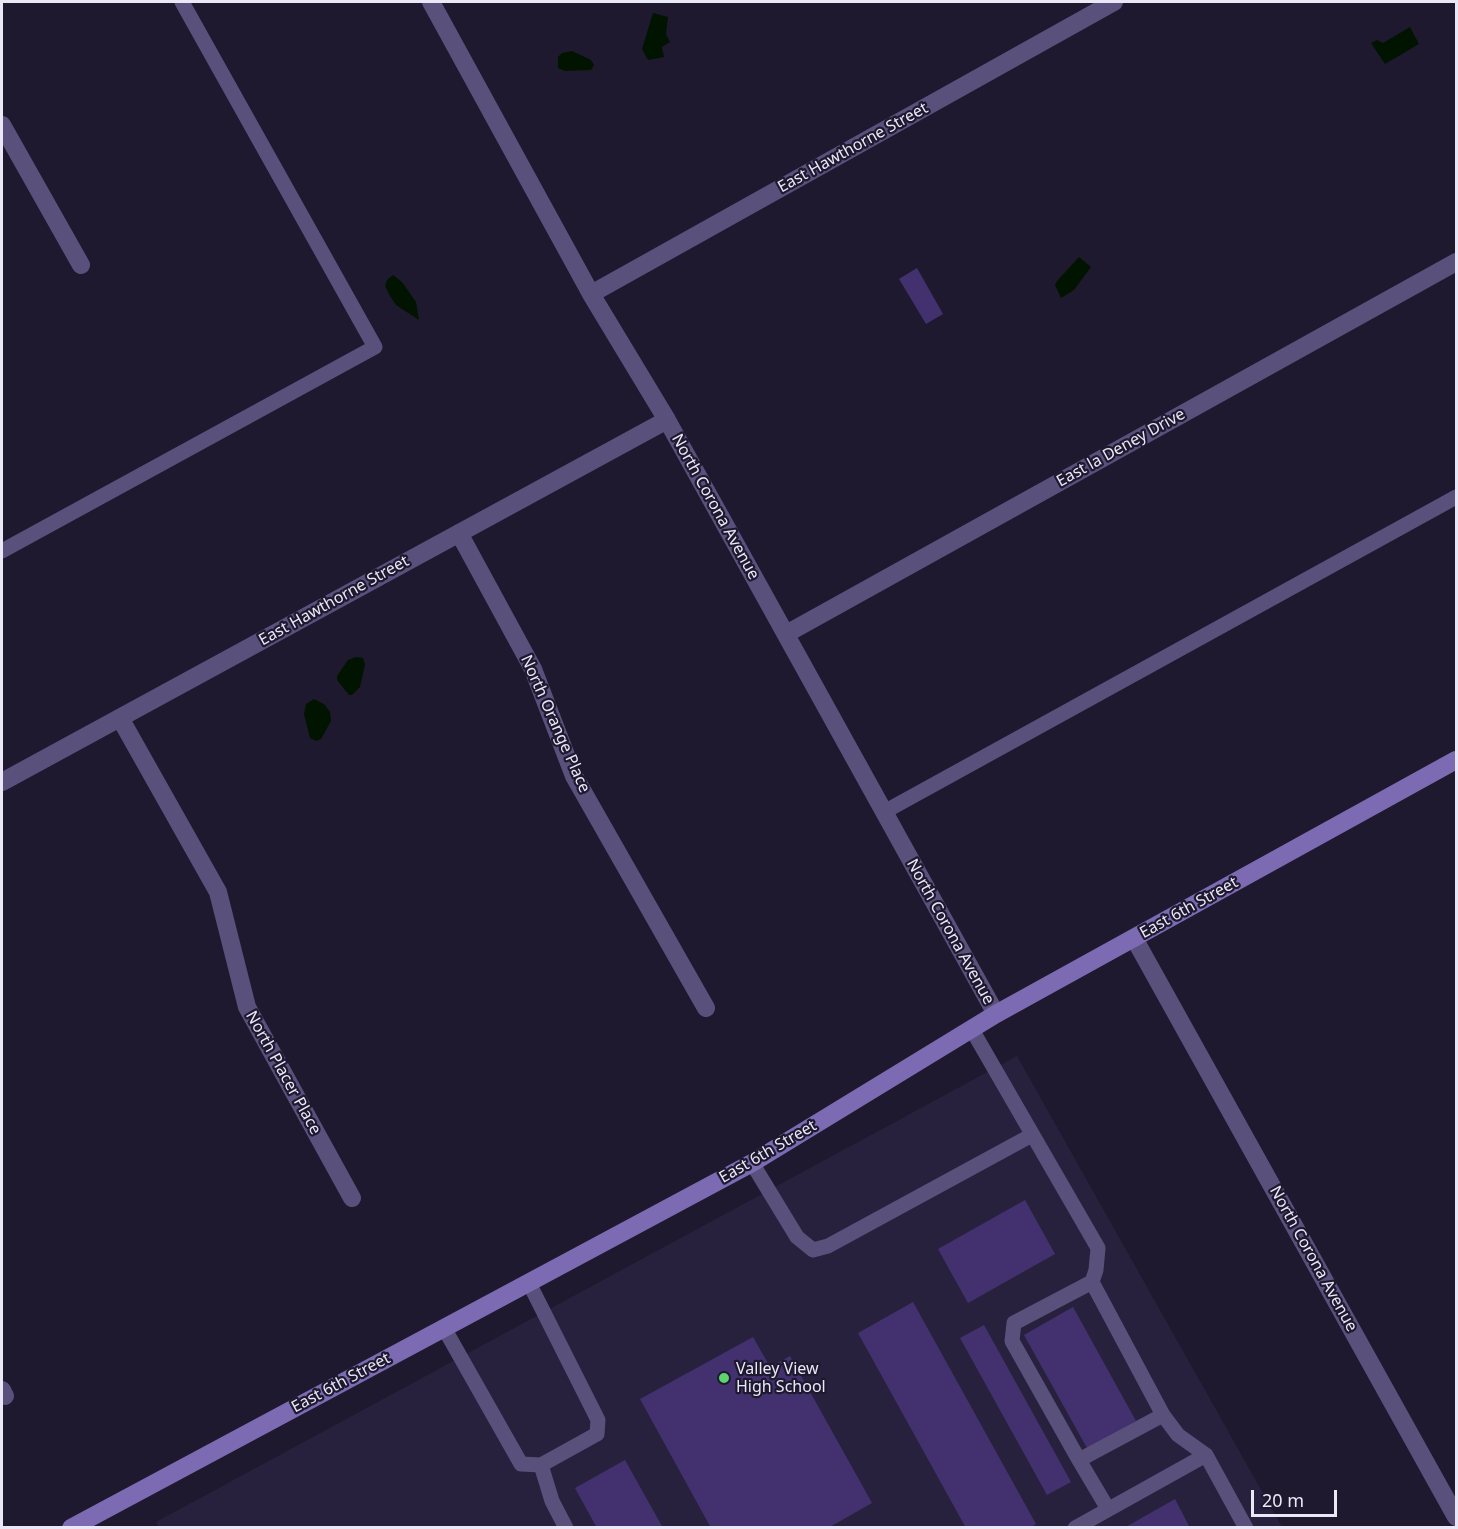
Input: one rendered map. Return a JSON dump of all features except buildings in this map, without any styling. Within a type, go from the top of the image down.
[{"type":"main road","name":"East 6th Street","points":[[71,1527],[752,1163],[996,1014],[1456,760]]},
{"type":"street","name":"North Corona Avenue","points":[[431,2],[591,294],[667,420],[996,1014]]},
{"type":"street","name":"East Hawthorne Street","points":[[591,294],[1114,2]]},
{"type":"street","points":[[2,125],[81,265]]},
{"type":"street","name":"East la Deney Drive","points":[[786,634],[1456,262]]},
{"type":"street","name":"East Hawthorne Street","points":[[2,782],[667,420]]},
{"type":"street","name":"North Orange Place","points":[[459,533],[532,669],[574,776],[706,1008]]},
{"type":"street","name":"North Placer Place","points":[[120,718],[218,892],[247,1007],[352,1198]]},
{"type":"street","name":"North Corona Avenue","points":[[1134,938],[1456,1513]]},
{"type":"lane","points":[[2,551],[375,347],[182,2]]},
{"type":"lane","points":[[884,812],[1456,497]]},
{"type":"lane","points":[[971,1029],[1098,1248],[1096,1270],[1092,1282],[1014,1323],[1012,1341],[1108,1509]]},
{"type":"lane","points":[[752,1163],[797,1237],[813,1250],[828,1246],[1032,1135]]},
{"type":"lane","points":[[444,1328],[521,1464],[541,1465],[597,1434],[598,1420],[529,1282]]},
{"type":"lane","points":[[1092,1282],[1163,1415],[1178,1435],[1206,1455],[1246,1527]]},
{"type":"lane","points":[[1079,1460],[1163,1415]]},
{"type":"lane","points":[[1075,1527],[1206,1455]]},
{"type":"lane","points":[[541,1465],[552,1501],[566,1527]]},
{"type":"shaded area","points":[[653,13],[668,17],[666,34],[670,42],[662,47],[664,57],[648,60],[642,49]]},
{"type":"shaded area","points":[[1410,27],[1419,44],[1385,64],[1371,43],[1377,40],[1383,43]]},
{"type":"shaded area","points":[[572,51],[591,60],[594,65],[591,70],[565,71],[558,68],[558,57],[562,53]]},
{"type":"shaded area","points":[[1079,257],[1091,267],[1074,290],[1061,298],[1055,285]]},
{"type":"shaded area","points":[[393,275],[402,282],[416,302],[419,320],[396,305],[390,296],[385,286],[387,280]]},
{"type":"shaded area","points":[[356,657],[363,658],[365,665],[360,687],[349,695],[337,680],[337,676],[348,660]]},
{"type":"shaded area","points":[[314,699],[324,704],[330,712],[331,721],[321,739],[316,741],[310,738],[304,714],[306,704]]},
{"type":"shaded area","name":"Valley View High School","points":[[1017,1056],[1282,1527],[159,1528],[156,1522]]},
{"type":"place","name":"Valley View High School","points":[[724,1378]]}]
